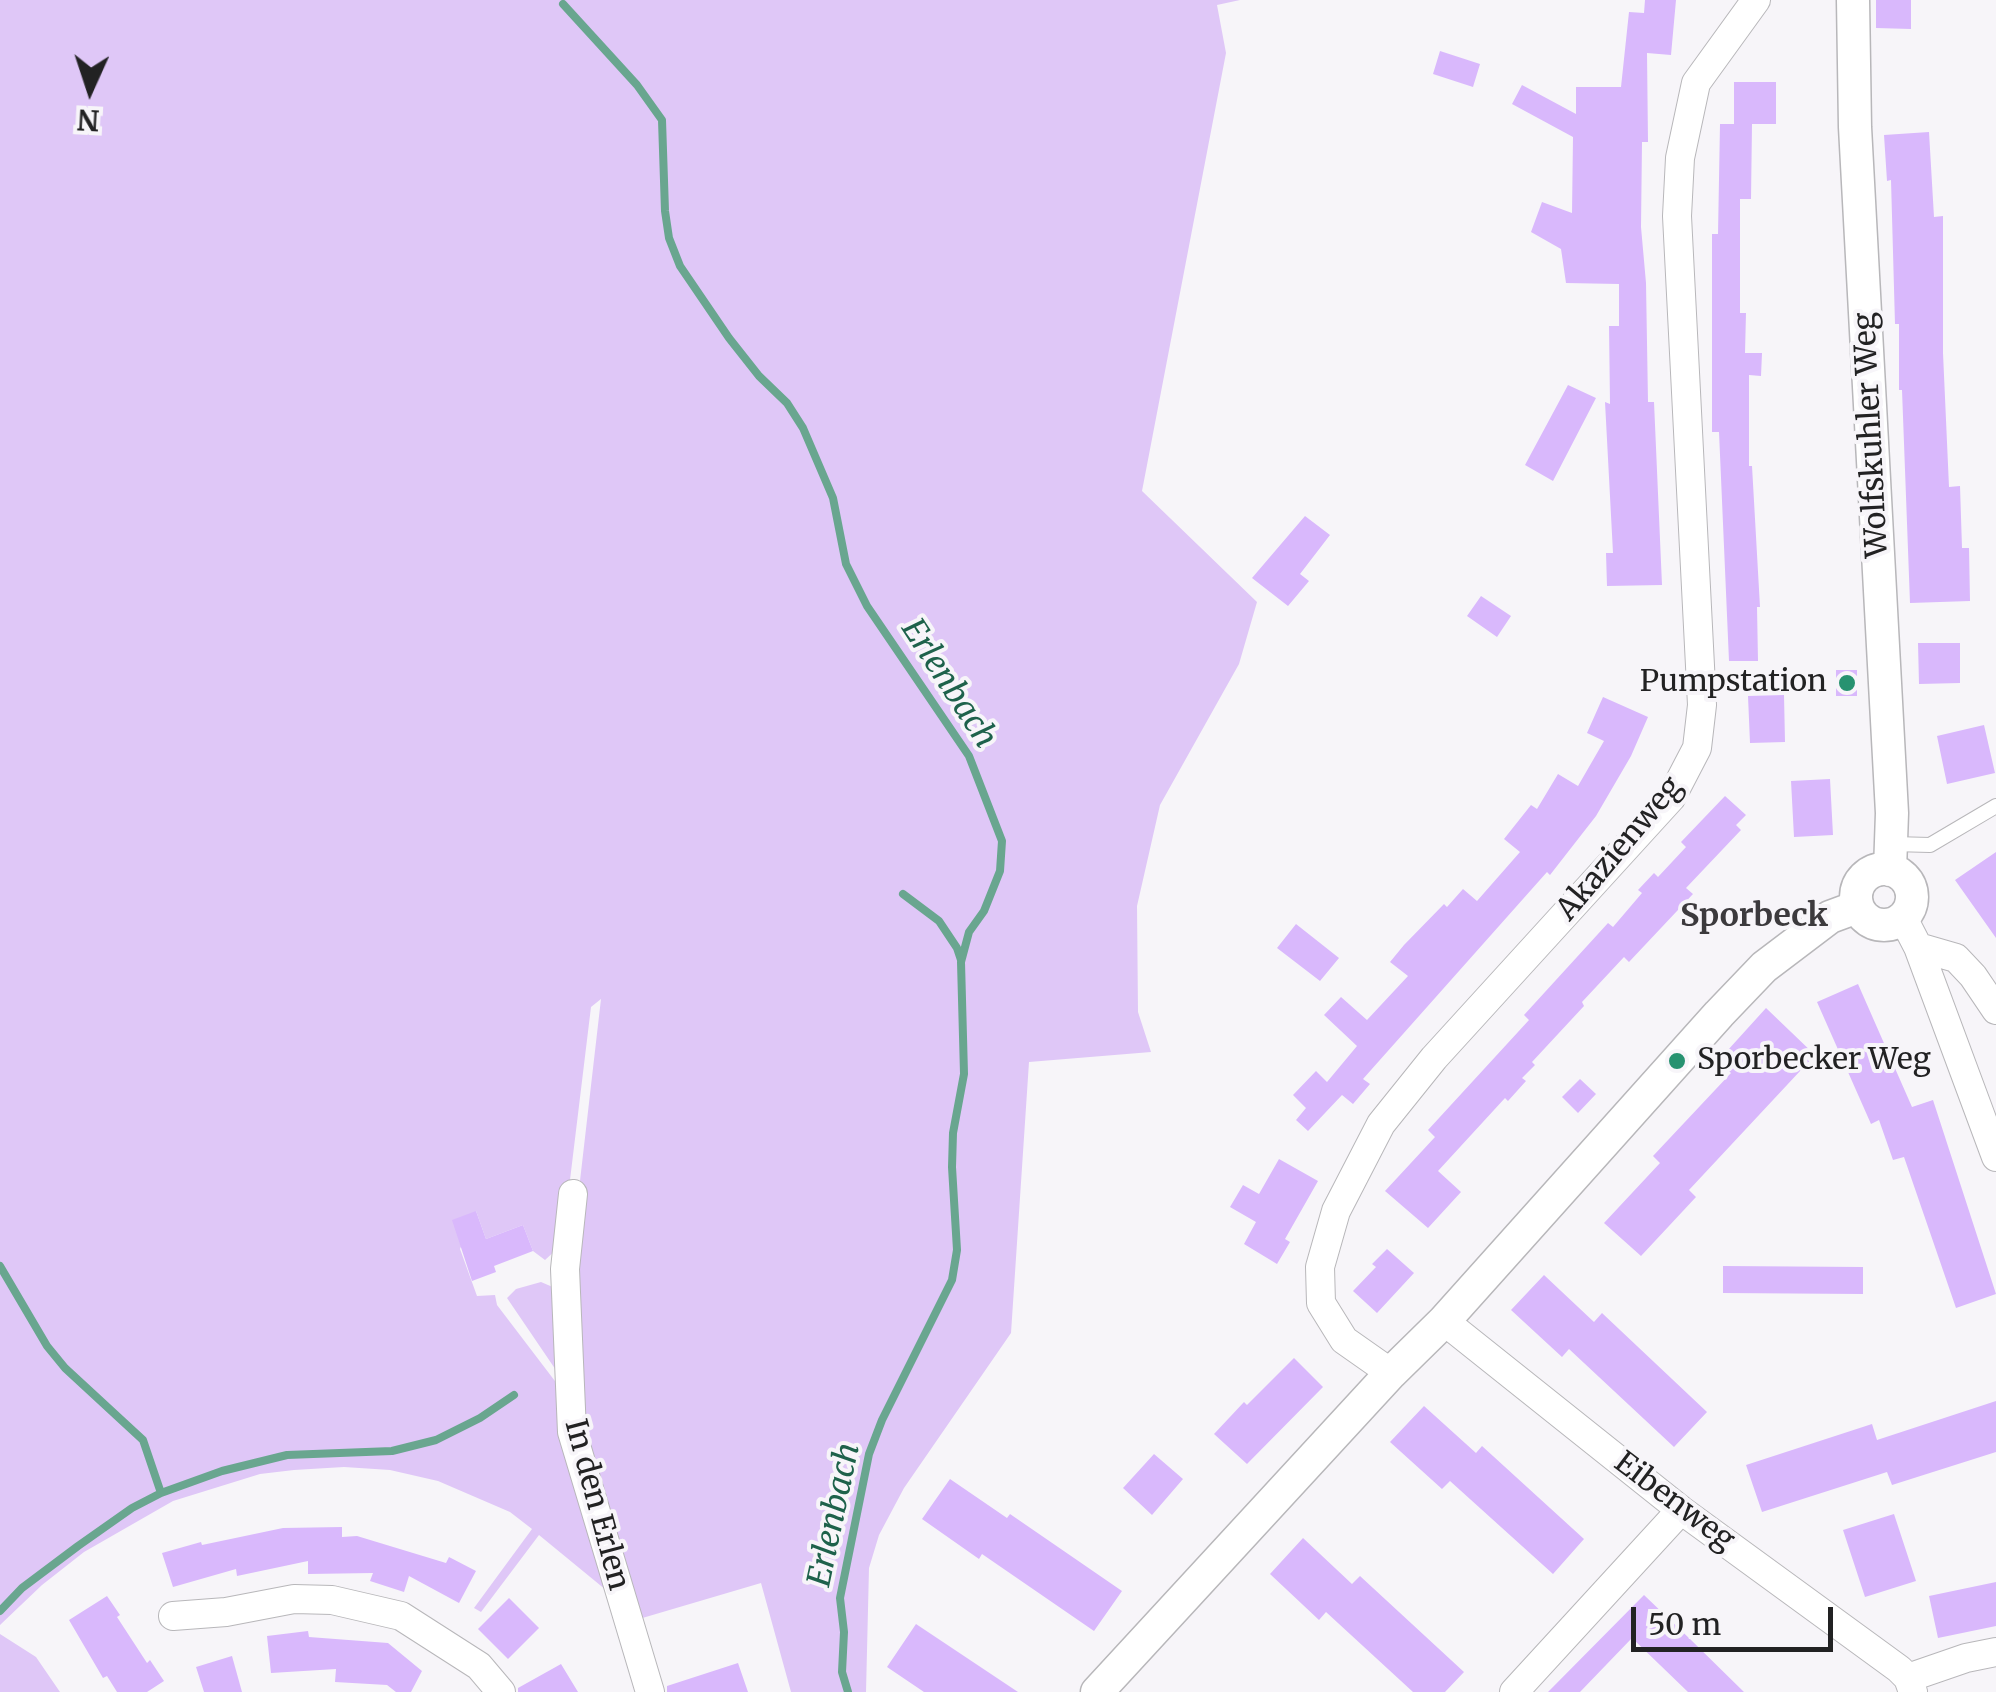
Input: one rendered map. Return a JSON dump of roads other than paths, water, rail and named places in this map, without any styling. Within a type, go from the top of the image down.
[{"type":"street","name":"Akazienweg","points":[[1391,1373],[1344,1340],[1321,1303],[1320,1267],[1336,1211],[1381,1124],[1434,1058],[1671,798],[1697,748],[1702,706],[1677,216],[1680,158],[1696,83],[1756,0]]},
{"type":"street","name":"Wolfskuhler Weg","points":[[1853,0],[1855,127],[1891,857],[1911,890],[1912,900],[1903,918],[1918,948],[1996,1157]]},
{"type":"street","points":[[1891,857],[1859,884],[1857,907],[1872,923],[1894,924],[1903,918]]},
{"type":"street","points":[[1098,1692],[1391,1373],[1444,1321],[1764,967],[1830,917],[1857,907]]},
{"type":"street","points":[[1918,948],[1956,958],[1996,1010]]},
{"type":"street","name":"In den Erlen","points":[[573,1194],[565,1268],[572,1432],[650,1692]]},
{"type":"street","name":"Eibenweg","points":[[1444,1321],[1681,1510],[1910,1685]]},
{"type":"street","points":[[1514,1692],[1681,1510]]},
{"type":"street","points":[[173,1616],[226,1612],[294,1598],[365,1607],[401,1616],[479,1666],[501,1692]]},
{"type":"street","points":[[1910,1685],[1966,1658],[1996,1652]]},
{"type":"lane","points":[[1891,857],[1930,845],[1996,806]]},
{"type":"waterway","name":"Erlenbach","points":[[563,4],[637,85],[662,120],[665,211],[669,238],[680,266],[729,338],[787,403],[803,428],[833,498],[846,564],[867,606],[969,756],[1002,841],[1000,871],[984,911],[969,932],[961,962],[964,1074],[953,1133],[957,1250],[952,1280],[869,1454],[840,1598],[844,1632],[842,1672],[848,1692]]},
{"type":"waterway","points":[[903,894],[939,921],[961,960]]},
{"type":"waterway","points":[[0,1266],[47,1346],[65,1368],[143,1440],[161,1493]]},
{"type":"waterway","points":[[0,1611],[22,1588],[78,1546],[161,1493],[222,1471],[287,1455],[392,1451],[436,1440],[514,1395]]},
{"type":"place","name":"Pumpstation","points":[[1847,683]]},
{"type":"place","name":"Sporbecker Weg","points":[[1677,1061]]},
{"type":"district","name":"Sporbeck","points":[[1754,917]]}]
